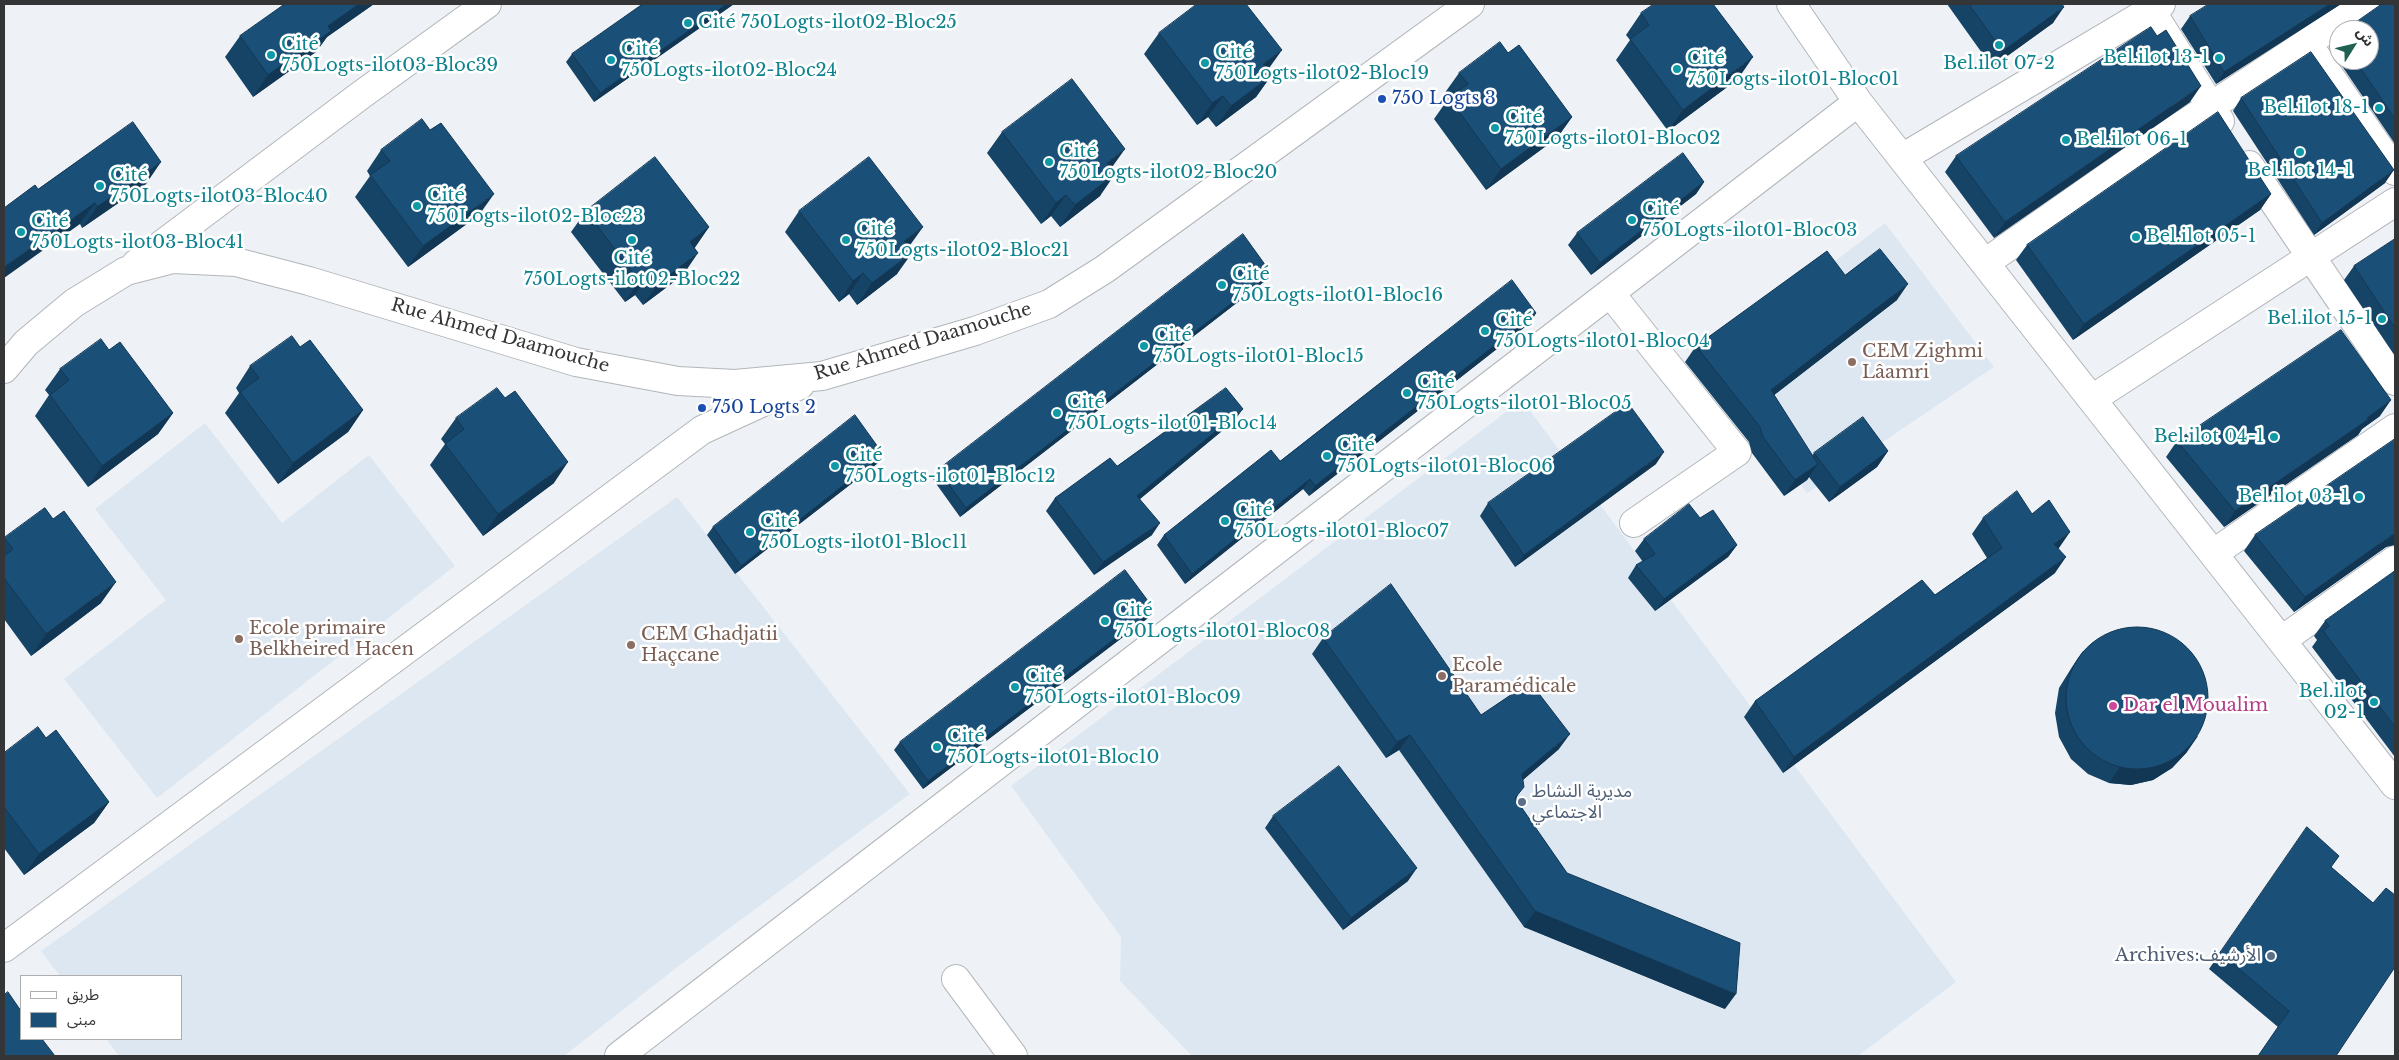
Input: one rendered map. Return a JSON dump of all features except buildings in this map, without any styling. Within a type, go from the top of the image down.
[{"type":"street","points":[[126,271],[361,95],[487,4]]},
{"type":"street","name":"Rue Ahmed Daamouche","points":[[4,369],[26,343],[74,303],[126,271],[173,259],[236,262],[309,281],[576,362],[678,381],[735,384],[822,376],[975,331],[1049,304],[1106,269],[1470,4]]},
{"type":"street","points":[[1791,4],[1858,102],[2395,785]]},
{"type":"street","points":[[1985,263],[2210,106],[2366,4]]},
{"type":"street","points":[[1902,158],[2153,6],[2210,106],[2310,258],[2395,382]]},
{"type":"street","points":[[2307,43],[2395,171]]},
{"type":"street","points":[[619,1056],[1858,102]]},
{"type":"street","points":[[2092,399],[2395,202]]},
{"type":"street","points":[[1610,292],[1737,452],[1634,522]]},
{"type":"street","points":[[4,948],[702,430],[822,376]]},
{"type":"street","points":[[2214,553],[2395,428]]},
{"type":"street","points":[[2282,640],[2395,560]]},
{"type":"street","points":[[956,979],[1013,1056]]},
{"type":"shaded area","name":"CEM Zighmi Lâamri","points":[[1885,223],[1994,367],[1807,493],[1710,357]]},
{"type":"shaded area","name":"Ecole Paramédicale","points":[[1522,400],[1956,982],[1858,1056],[1192,1056],[1120,981],[1121,937],[1011,786]]},
{"type":"shaded area","name":"Ecole primaire Belkheired Hacen","points":[[205,423],[282,523],[369,455],[455,566],[157,798],[64,679],[166,600],[95,509]]},
{"type":"shaded area","name":"CEM Ghadjatii Haçcane","points":[[677,497],[910,794],[680,965],[564,1056],[119,1056],[107,1040],[182,1040],[182,975],[59,975],[41,951]]},
{"type":"place","name":"Cité 750Logts-ilot02-Bloc25","points":[[688,23]]},
{"type":"place","name":"Bel.ilot 07-2","points":[[1999,45]]},
{"type":"place","name":"Cité 750Logts-ilot03-Bloc39","points":[[271,55]]},
{"type":"place","name":"Bel.ilot 13-1","points":[[2219,58]]},
{"type":"place","name":"Cité 750Logts-ilot02-Bloc24","points":[[611,60]]},
{"type":"place","name":"Cité 750Logts-ilot02-Bloc19","points":[[1205,63]]},
{"type":"place","name":"Cité 750Logts-ilot01-Bloc01","points":[[1677,69]]},
{"type":"place","name":"750 Logts 3","points":[[1382,99]]},
{"type":"place","name":"Bel.ilot 18-1","points":[[2379,108]]},
{"type":"place","name":"Cité 750Logts-ilot01-Bloc02","points":[[1495,128]]},
{"type":"place","name":"Bel.ilot 06-1","points":[[2066,140]]},
{"type":"place","name":"Bel.ilot 14-1","points":[[2300,152]]},
{"type":"place","name":"Cité 750Logts-ilot02-Bloc20","points":[[1049,162]]},
{"type":"place","name":"Cité 750Logts-ilot03-Bloc40","points":[[100,186]]},
{"type":"place","name":"Cité 750Logts-ilot02-Bloc23","points":[[417,206]]},
{"type":"place","name":"Cité 750Logts-ilot01-Bloc03","points":[[1632,220]]},
{"type":"place","name":"Cité 750Logts-ilot03-Bloc41","points":[[21,232]]},
{"type":"place","name":"Bel.ilot 05-1","points":[[2136,237]]},
{"type":"place","name":"Cité 750Logts-ilot02-Bloc22","points":[[632,240]]},
{"type":"place","name":"Cité 750Logts-ilot02-Bloc21","points":[[846,240]]},
{"type":"place","name":"Cité 750Logts-ilot01-Bloc16","points":[[1222,285]]},
{"type":"place","name":"Bel.ilot 15-1","points":[[2382,319]]},
{"type":"place","name":"Cité 750Logts-ilot01-Bloc04","points":[[1485,331]]},
{"type":"place","name":"Cité 750Logts-ilot01-Bloc15","points":[[1144,346]]},
{"type":"place","name":"CEM Zighmi Lâamri","points":[[1852,362]]},
{"type":"place","name":"Cité 750Logts-ilot01-Bloc05","points":[[1407,393]]},
{"type":"place","name":"750 Logts 2","points":[[702,408]]},
{"type":"place","name":"Cité 750Logts-ilot01-Bloc14","points":[[1057,413]]},
{"type":"place","name":"Bel.ilot 04-1","points":[[2274,437]]},
{"type":"place","name":"Cité 750Logts-ilot01-Bloc06","points":[[1327,456]]},
{"type":"place","name":"Cité 750Logts-ilot01-Bloc12","points":[[835,466]]},
{"type":"place","name":"Bel.ilot 03-1","points":[[2359,497]]},
{"type":"place","name":"Cité 750Logts-ilot01-Bloc07","points":[[1225,521]]},
{"type":"place","name":"Cité 750Logts-ilot01-Bloc11","points":[[750,532]]},
{"type":"place","name":"Cité 750Logts-ilot01-Bloc08","points":[[1105,621]]},
{"type":"place","name":"Ecole primaire Belkheired Hacen","points":[[239,639]]},
{"type":"place","name":"CEM Ghadjatii Haçcane","points":[[631,645]]},
{"type":"place","name":"Ecole Paramédicale","points":[[1442,676]]},
{"type":"place","name":"Cité 750Logts-ilot01-Bloc09","points":[[1015,687]]},
{"type":"place","name":"Bel.ilot 02-1","points":[[2374,702]]},
{"type":"place","name":"Dar el Moualim","points":[[2113,706]]},
{"type":"place","name":"Cité 750Logts-ilot01-Bloc10","points":[[937,747]]},
{"type":"place","name":"مديرية النشاط الاجتماعي","points":[[1522,802]]},
{"type":"place","name":"Archives:الأرشيف","points":[[2271,956]]}]
